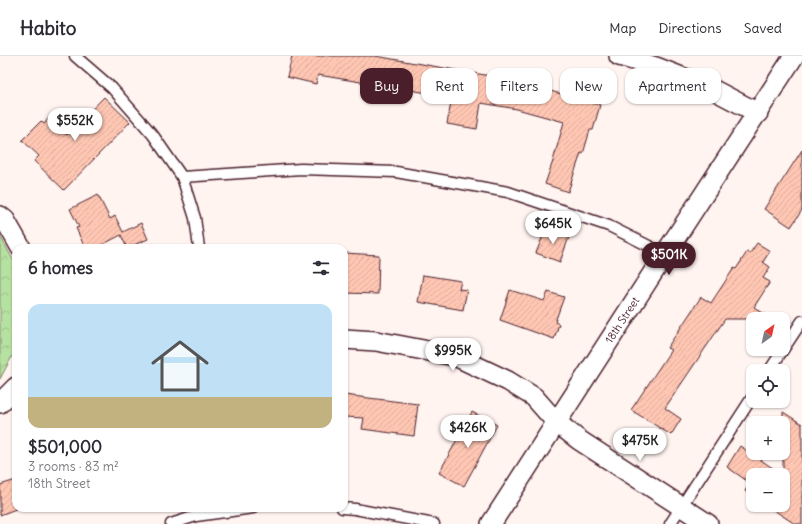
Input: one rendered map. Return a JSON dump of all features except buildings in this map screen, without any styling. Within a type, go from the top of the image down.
[{"type":"street","points":[[619,56],[656,66],[710,88],[758,113]]},
{"type":"street","name":"18th Street","points":[[491,524],[794,56]]},
{"type":"street","points":[[0,216],[5,220],[19,244]]},
{"type":"street","points":[[348,339],[376,341],[455,356],[508,381],[534,397],[556,422],[579,440],[708,524]]},
{"type":"street","points":[[0,403],[12,391]]},
{"type":"lane","points":[[75,56],[112,88],[153,135],[182,177],[195,218],[198,244]]},
{"type":"lane","points":[[182,177],[301,169],[396,172],[508,192],[609,226],[665,254]]},
{"type":"lane","points":[[774,364],[802,321]]},
{"type":"lane","points":[[670,524],[746,407]]},
{"type":"lane","points":[[348,508],[434,524]]},
{"type":"lane","points":[[171,524],[196,516],[224,512]]},
{"type":"green space","points":[[0,236],[12,258],[12,356],[0,379]]}]
